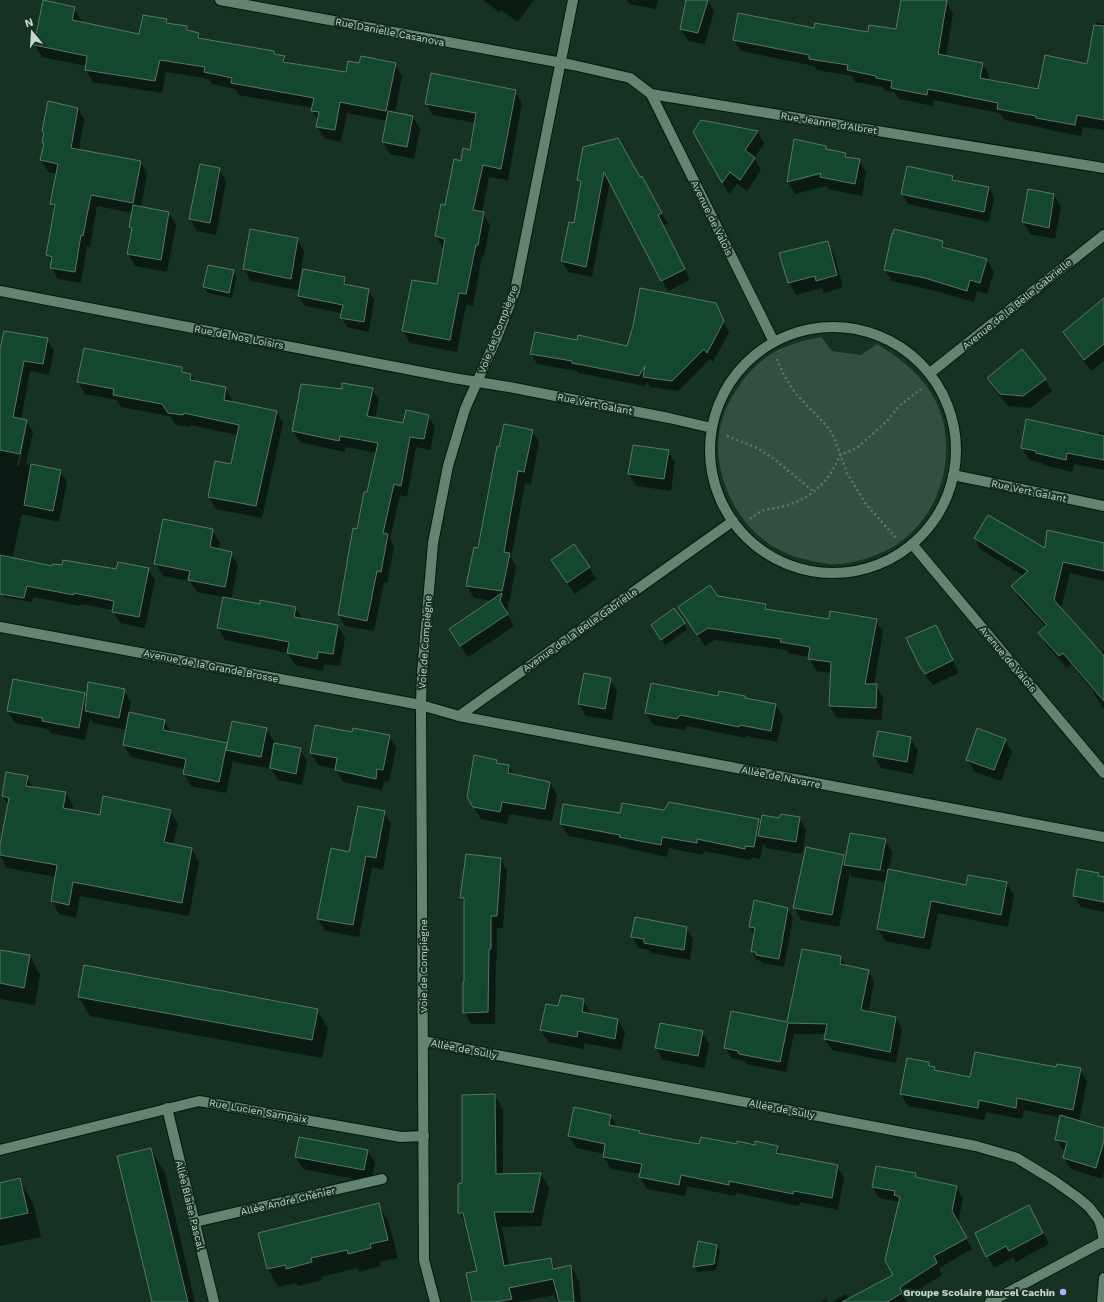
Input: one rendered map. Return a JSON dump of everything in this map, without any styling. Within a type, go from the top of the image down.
[{"type":"street","name":"Rue Danielle Casanova","points":[[220,0],[539,60],[560,62]]},
{"type":"street","name":"Voie de Compiègne","points":[[435,1302],[424,1260],[421,705],[422,673],[433,543],[448,466],[465,409],[478,382],[515,291],[573,0]]},
{"type":"street","name":"Rue Jeanne d'Albret","points":[[560,62],[630,78],[651,94],[1104,168]]},
{"type":"street","name":"Avenue de Valois","points":[[651,94],[771,344]]},
{"type":"street","name":"Avenue de la Belle Gabrielle","points":[[932,376],[1104,235]]},
{"type":"street","name":"Rue de Nos Loisirs","points":[[0,291],[478,382]]},
{"type":"street","points":[[836,327],[857,329],[878,335],[898,345],[915,358],[932,376],[944,396],[949,409],[955,435],[956,455],[948,495],[939,513],[909,546],[890,558],[873,566],[855,571],[818,572],[782,562],[751,542],[736,525],[723,505],[711,468],[710,448],[712,428],[716,411],[723,396],[742,367],[755,355],[771,344],[794,334],[814,329],[836,327]]},
{"type":"street","name":"Rue Vert Galant","points":[[478,382],[669,418],[712,428]]},
{"type":"street","name":"Rue Vert Galant","points":[[953,475],[1104,506]]},
{"type":"street","name":"Avenue de la Belle Gabrielle","points":[[459,716],[736,525]]},
{"type":"street","name":"Avenue de Valois","points":[[909,546],[1104,773]]},
{"type":"street","name":"Avenue de la Grande Brosse","points":[[0,627],[421,705]]},
{"type":"street","points":[[421,705],[459,716]]},
{"type":"street","name":"Allée de Navarre","points":[[459,716],[1104,837]]},
{"type":"street","name":"Allée de Sully","points":[[423,1041],[976,1146],[1004,1154],[1023,1161],[1089,1207],[1099,1220],[1104,1242]]},
{"type":"street","name":"Rue Lucien Sampaix","points":[[0,1150],[199,1101],[401,1137],[424,1136]]},
{"type":"street","name":"Allée Blaise Pascal","points":[[167,1108],[214,1302]]},
{"type":"street","name":"Allée André Chénier","points":[[194,1222],[382,1179]]},
{"type":"street","points":[[990,1302],[1104,1242]]},
{"type":"street","points":[[1102,1302],[1104,1278]]},
{"type":"path","points":[[771,344],[784,375],[795,393],[827,426],[834,437],[847,473],[866,504],[909,546]]},
{"type":"path","points":[[736,525],[760,512],[768,509],[784,507],[805,498],[813,492],[823,484],[831,474],[840,455],[857,448],[886,421],[899,406],[932,376]]},
{"type":"path","points":[[712,428],[718,433],[757,448],[774,459],[813,492]]},
{"type":"green space","points":[[821,337],[832,351],[861,355],[877,344],[906,365],[929,389],[937,403],[943,419],[946,436],[946,455],[941,483],[930,509],[913,531],[891,548],[878,554],[865,559],[834,564],[826,564],[792,555],[777,548],[751,529],[732,502],[721,471],[718,449],[720,428],[726,408],[741,383],[753,368],[774,352],[809,339]]},
{"type":"building","points":[[43,0],[75,7],[72,20],[139,34],[143,15],[167,19],[166,23],[187,26],[187,30],[199,33],[198,38],[274,51],[274,54],[285,56],[283,62],[346,72],[348,61],[359,63],[361,56],[396,63],[386,111],[340,102],[335,130],[316,127],[319,112],[311,111],[314,98],[231,83],[232,78],[204,72],[205,67],[160,60],[155,81],[85,70],[87,56],[34,45]]},
{"type":"building","points":[[686,0],[708,0],[698,33],[680,29]]},
{"type":"building","points":[[901,0],[947,0],[938,54],[983,63],[980,78],[1038,89],[1045,55],[1087,64],[1094,25],[1104,26],[1104,120],[1077,115],[1075,125],[997,109],[998,103],[928,89],[927,95],[891,88],[892,81],[847,70],[848,65],[809,59],[809,55],[733,40],[738,13],[814,28],[815,23],[868,32],[869,25],[896,29]]},
{"type":"building","points":[[431,73],[516,90],[501,169],[483,165],[473,210],[484,212],[478,245],[476,245],[466,294],[459,293],[450,340],[402,331],[412,280],[437,284],[445,239],[435,236],[441,204],[445,205],[454,159],[461,161],[463,148],[470,150],[476,113],[425,104]]},
{"type":"building","points":[[48,101],[78,108],[71,148],[141,161],[133,203],[91,195],[83,236],[81,235],[75,272],[50,268],[52,257],[46,255],[55,205],[50,204],[58,164],[40,160],[44,143],[42,143],[44,132],[42,131]]},
{"type":"building","points":[[388,111],[413,116],[407,147],[382,142]]},
{"type":"building","points":[[701,120],[758,131],[745,150],[755,158],[740,180],[730,172],[722,183],[693,132]]},
{"type":"building","points":[[618,138],[640,177],[642,176],[662,213],[658,215],[685,269],[661,281],[604,172],[586,267],[561,261],[569,222],[574,223],[581,181],[577,180],[583,147]]},
{"type":"building","points":[[794,139],[826,146],[826,149],[846,153],[845,157],[860,159],[855,184],[820,177],[821,173],[787,182]]},
{"type":"building","points":[[200,164],[220,168],[210,223],[189,219]]},
{"type":"building","points":[[907,166],[953,176],[952,180],[989,187],[984,212],[901,194]]},
{"type":"building","points":[[1028,189],[1054,194],[1049,228],[1022,222]]},
{"type":"building","points":[[133,205],[169,212],[161,260],[127,254],[132,228],[129,227]]},
{"type":"building","points":[[250,229],[298,238],[291,279],[243,269]]},
{"type":"building","points":[[894,229],[943,241],[942,247],[987,259],[980,283],[970,280],[967,291],[925,278],[884,270]]},
{"type":"building","points":[[828,241],[837,275],[816,281],[815,276],[788,283],[779,253]]},
{"type":"building","points":[[208,265],[234,270],[229,293],[203,287]]},
{"type":"building","points":[[303,269],[345,277],[344,284],[369,289],[364,322],[340,318],[343,305],[298,296]]},
{"type":"building","points":[[640,288],[716,303],[724,321],[707,353],[704,349],[672,381],[643,377],[645,366],[639,376],[572,363],[572,361],[530,354],[535,332],[577,340],[578,335],[627,346],[633,326]]},
{"type":"building","points":[[1104,298],[1104,344],[1084,360],[1063,332]]},
{"type":"building","points":[[4,331],[48,338],[43,364],[24,361],[13,417],[27,420],[20,454],[0,450],[0,349]]},
{"type":"building","points":[[84,348],[182,367],[182,372],[191,374],[190,380],[226,387],[224,400],[277,411],[256,506],[208,497],[215,461],[231,464],[239,425],[184,413],[183,415],[168,413],[162,404],[113,395],[114,389],[77,382]]},
{"type":"building","points":[[1022,349],[1046,379],[1023,396],[1000,394],[987,378]]},
{"type":"building","points":[[342,383],[373,388],[367,416],[403,423],[406,410],[429,415],[424,439],[410,437],[401,486],[394,484],[383,533],[388,534],[381,572],[377,571],[367,621],[338,615],[353,528],[357,529],[364,492],[367,492],[378,443],[340,436],[339,441],[292,431],[301,384],[342,389]]},
{"type":"building","points":[[1026,419],[1104,436],[1104,460],[1067,453],[1066,460],[1021,448]]},
{"type":"building","points":[[504,424],[533,430],[524,472],[518,471],[504,552],[510,553],[502,591],[466,586],[474,547],[478,548],[497,446],[499,447]]},
{"type":"building","points":[[633,445],[669,450],[664,479],[628,474]]},
{"type":"building","points":[[31,464],[61,470],[53,511],[24,505]]},
{"type":"building","points":[[988,515],[1045,548],[1047,530],[1104,543],[1104,571],[1063,562],[1054,600],[1104,656],[1104,701],[1063,653],[1059,656],[1038,633],[1047,625],[1011,586],[1028,571],[974,538]]},
{"type":"building","points":[[163,519],[213,529],[210,547],[232,552],[225,587],[188,580],[190,571],[154,564]]},
{"type":"building","points":[[574,544],[590,567],[567,583],[551,560]]},
{"type":"building","points":[[0,555],[52,566],[52,564],[62,565],[63,560],[116,569],[118,562],[149,568],[139,617],[112,612],[114,601],[74,593],[74,595],[27,586],[24,598],[0,594]]},
{"type":"building","points":[[710,585],[718,596],[766,604],[765,609],[829,619],[830,611],[877,619],[865,684],[877,684],[876,708],[829,706],[831,662],[808,659],[810,647],[780,642],[781,639],[708,628],[697,635],[678,607]]},
{"type":"building","points":[[502,593],[500,601],[508,614],[460,646],[449,629]]},
{"type":"building","points":[[223,597],[260,604],[260,600],[296,607],[294,617],[338,625],[333,654],[318,652],[317,659],[287,653],[289,642],[217,628]]},
{"type":"building","points":[[674,608],[685,623],[661,640],[651,625]]},
{"type":"building","points":[[936,625],[953,660],[925,674],[906,638]]},
{"type":"building","points":[[584,673],[611,678],[605,709],[578,704]]},
{"type":"building","points":[[13,679],[85,693],[79,728],[42,721],[43,718],[7,711]]},
{"type":"building","points":[[88,682],[125,689],[119,718],[85,711]]},
{"type":"building","points":[[651,683],[718,696],[719,691],[776,704],[771,731],[740,725],[739,727],[680,715],[677,719],[645,713]]},
{"type":"building","points":[[129,712],[165,720],[163,730],[227,743],[219,782],[183,774],[186,759],[123,745]]},
{"type":"building","points":[[232,721],[267,728],[261,757],[226,750]]},
{"type":"building","points":[[315,725],[352,732],[353,728],[390,735],[383,770],[377,769],[376,779],[335,770],[337,758],[310,753]]},
{"type":"building","points":[[977,728],[1006,739],[994,770],[966,760]]},
{"type":"building","points":[[878,731],[911,737],[907,762],[873,756]]},
{"type":"building","points":[[274,743],[301,748],[296,774],[270,768]]},
{"type":"building","points":[[474,755],[497,760],[496,763],[509,765],[508,773],[550,782],[545,809],[502,802],[500,812],[473,807],[467,797]]},
{"type":"building","points":[[6,772],[28,776],[26,786],[66,792],[63,808],[100,815],[103,796],[171,810],[164,842],[192,848],[182,903],[73,882],[69,905],[51,901],[57,865],[0,855],[0,845],[9,798],[2,796]]},
{"type":"building","points":[[669,802],[759,819],[754,847],[745,846],[745,849],[697,839],[697,843],[662,837],[661,845],[619,837],[620,835],[560,824],[563,804],[620,813],[622,803],[664,810]]},
{"type":"building","points":[[358,806],[385,811],[376,858],[366,856],[353,925],[317,919],[331,848],[349,852]]},
{"type":"building","points":[[781,814],[800,817],[796,842],[758,836],[762,815],[779,818]]},
{"type":"building","points":[[850,833],[886,839],[880,870],[844,865]]},
{"type":"building","points":[[806,847],[844,855],[832,915],[793,908]]},
{"type":"building","points":[[466,854],[501,858],[497,916],[491,916],[488,1012],[463,1013],[464,898],[460,898]]},
{"type":"building","points":[[888,869],[966,885],[968,875],[1007,882],[1001,915],[931,901],[924,938],[877,929]]},
{"type":"building","points":[[1077,869],[1099,873],[1098,876],[1104,877],[1104,902],[1073,896]]},
{"type":"building","points":[[754,900],[788,908],[779,959],[756,955],[756,952],[751,952],[755,928],[749,927]]},
{"type":"building","points":[[635,917],[687,927],[684,950],[644,943],[644,939],[631,937]]},
{"type":"building","points":[[802,949],[841,956],[840,964],[869,970],[861,1010],[896,1017],[890,1052],[824,1039],[827,1024],[788,1023],[780,1062],[739,1054],[738,1051],[724,1048],[731,1011],[787,1022]]},
{"type":"building","points":[[0,950],[30,955],[24,988],[0,983]]},
{"type":"building","points":[[84,965],[318,1009],[312,1040],[78,997]]},
{"type":"building","points":[[561,995],[584,999],[582,1012],[618,1019],[615,1039],[578,1031],[577,1037],[540,1030],[546,1004],[558,1006]]},
{"type":"building","points":[[660,1023],[703,1031],[698,1056],[655,1048]]},
{"type":"building","points":[[975,1052],[1056,1067],[1057,1064],[1081,1068],[1073,1110],[1017,1098],[1016,1108],[979,1100],[978,1108],[900,1094],[907,1058],[929,1062],[929,1066],[935,1067],[934,1070],[970,1077]]},
{"type":"building","points":[[495,1094],[496,1174],[541,1173],[533,1212],[494,1212],[504,1266],[551,1258],[553,1269],[571,1265],[574,1302],[559,1302],[553,1279],[509,1288],[512,1299],[495,1302],[472,1302],[466,1273],[477,1271],[463,1213],[458,1213],[458,1184],[462,1183],[462,1095]]},
{"type":"building","points":[[574,1107],[611,1115],[609,1125],[640,1131],[639,1133],[699,1144],[701,1137],[737,1144],[737,1141],[755,1145],[755,1141],[778,1146],[776,1153],[838,1165],[832,1198],[794,1191],[793,1194],[729,1181],[729,1185],[681,1175],[679,1185],[639,1177],[642,1164],[603,1157],[605,1144],[568,1136]]},
{"type":"building","points":[[1060,1115],[1104,1128],[1104,1141],[1096,1168],[1063,1158],[1067,1142],[1055,1140]]},
{"type":"building","points":[[299,1137],[368,1150],[364,1170],[295,1157]]},
{"type":"building","points":[[151,1148],[188,1302],[152,1302],[117,1156]]},
{"type":"building","points":[[876,1166],[916,1173],[915,1177],[957,1186],[952,1211],[967,1238],[934,1256],[937,1263],[900,1287],[902,1293],[887,1302],[842,1302],[893,1275],[885,1260],[900,1197],[894,1195],[895,1191],[872,1187]]},
{"type":"building","points":[[20,1178],[28,1213],[0,1219],[0,1183]]},
{"type":"building","points":[[379,1203],[388,1240],[370,1244],[371,1248],[348,1254],[347,1250],[311,1258],[312,1262],[286,1269],[286,1265],[267,1269],[258,1233]]},
{"type":"building","points":[[1029,1205],[1043,1233],[1009,1251],[1006,1246],[986,1257],[975,1233]]},
{"type":"building","points":[[698,1241],[717,1245],[714,1264],[693,1267]]},
{"type":"place","name":"Groupe Scolaire Marcel Cachin","points":[[1063,1292]]}]
